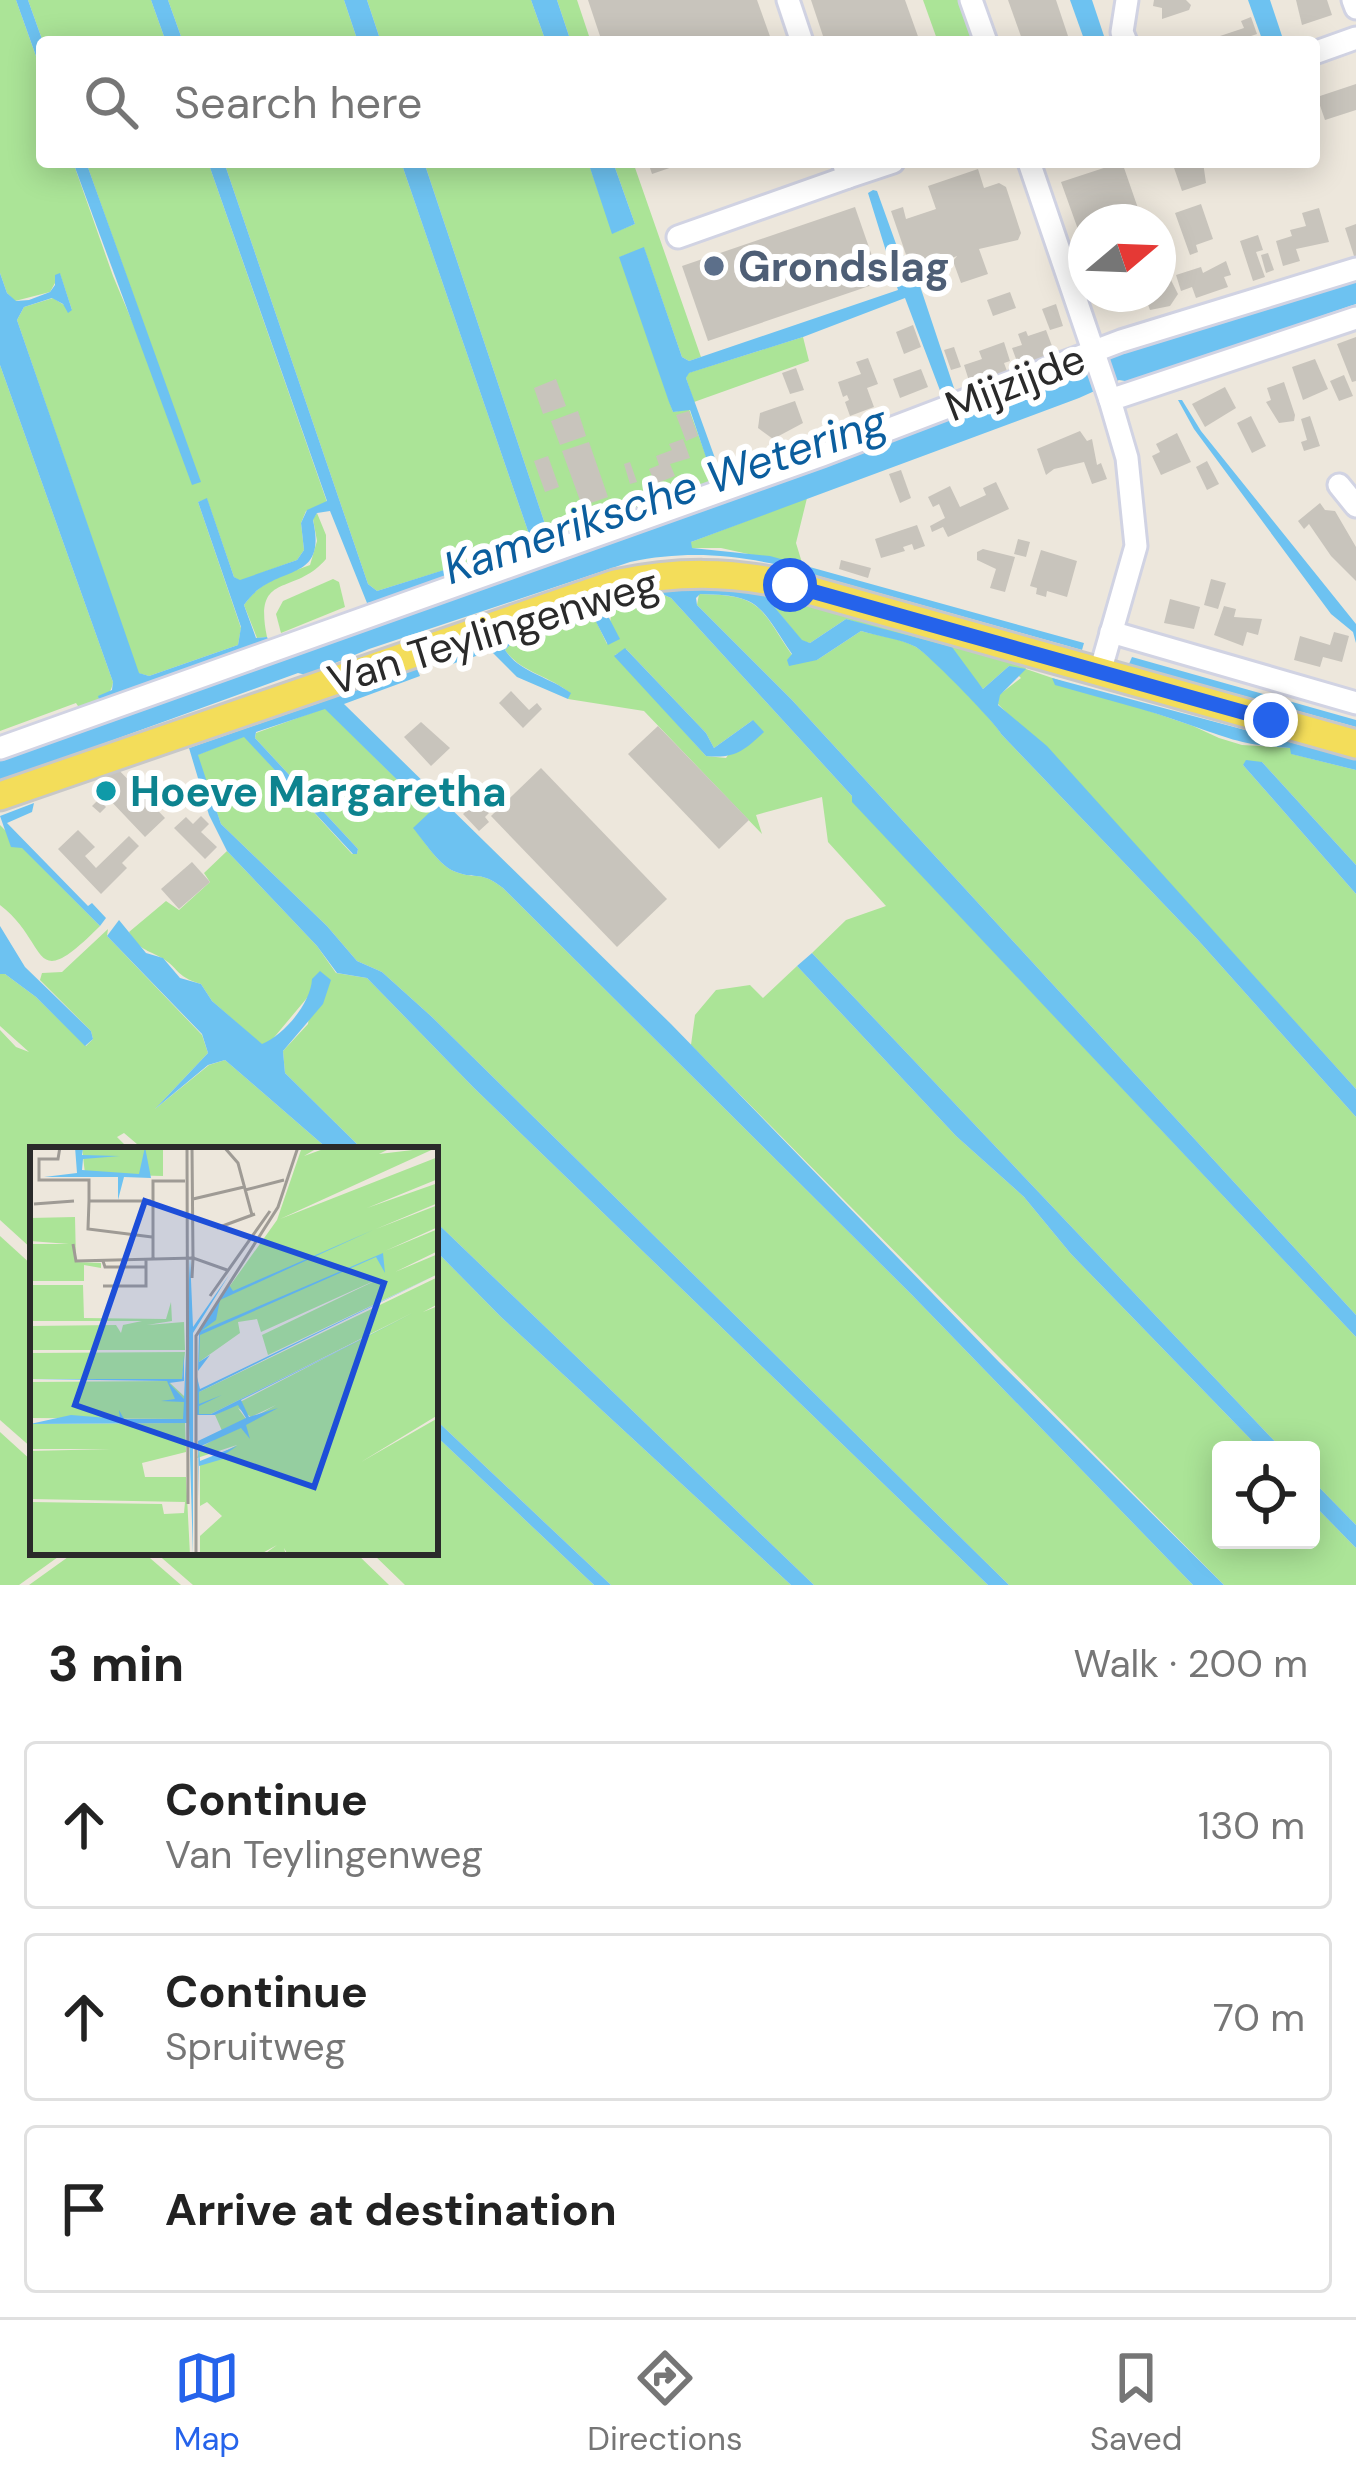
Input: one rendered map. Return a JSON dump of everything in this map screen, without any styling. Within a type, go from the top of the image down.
[{"type":"main road","name":"Van Teylingenweg","points":[[0,796],[615,584],[710,572],[751,576],[1356,744]]},
{"type":"street","points":[[788,0],[800,36]]},
{"type":"street","points":[[971,0],[984,36]]},
{"type":"street","points":[[1124,36],[1127,0]]},
{"type":"street","points":[[1320,51],[1356,38]]},
{"type":"street","points":[[1032,168],[1127,458],[1136,546],[1100,672]]},
{"type":"street","points":[[678,237],[846,170]]},
{"type":"street","name":"Mijzijde","points":[[0,748],[1094,358],[1121,341],[1356,269]]},
{"type":"street","points":[[1108,394],[1356,318]]},
{"type":"street","points":[[1339,485],[1356,506]]},
{"type":"street","points":[[1111,632],[1356,704]]},
{"type":"green space","points":[[0,0],[16,0],[36,56],[36,168],[75,168],[113,276],[200,483],[88,168],[210,168],[327,502],[306,511],[301,523],[304,550],[297,560],[240,581],[234,577],[207,499],[198,502],[241,628],[238,645],[149,676],[138,673],[17,320],[24,307],[53,298],[72,310],[60,274],[50,292],[15,301],[0,273]]},
{"type":"green space","points":[[28,0],[151,0],[164,36],[41,36]]},
{"type":"green space","points":[[168,0],[344,0],[356,36],[181,36]]},
{"type":"green space","points":[[367,0],[531,0],[544,36],[379,36]]},
{"type":"green space","points":[[557,0],[577,0],[589,36],[569,36]]},
{"type":"green space","points":[[923,0],[962,0],[976,36],[936,36]]},
{"type":"green space","points":[[226,168],[403,168],[529,534],[540,544],[377,591],[368,584]]},
{"type":"green space","points":[[426,168],[590,168],[613,233],[635,224],[615,168],[635,168],[701,357],[689,361],[682,357],[644,248],[620,257],[673,412],[689,409],[715,481],[806,452],[709,489],[550,539]]},
{"type":"green space","points":[[803,337],[809,361],[694,402],[688,373]]},
{"type":"green space","points":[[0,365],[113,682],[105,697],[91,705],[80,709],[76,703],[0,731]]},
{"type":"green space","points":[[807,498],[796,543],[803,566],[721,548],[691,548],[691,542]]},
{"type":"green space","points":[[317,513],[326,535],[326,559],[314,571],[271,593],[264,616],[267,637],[257,638],[244,605],[265,584],[310,565],[317,541],[313,519]]},
{"type":"green space","points":[[333,579],[339,582],[345,607],[281,633],[276,614],[283,601]]},
{"type":"green space","points":[[742,585],[1023,660],[1026,669],[1219,738],[1242,745],[1291,748],[1292,754],[1356,770],[1356,865],[1262,762],[1243,765],[1356,894],[1356,1089],[1136,846],[998,704],[999,695],[1021,678],[1009,666],[983,689],[953,654],[846,619],[810,643],[802,641],[766,597],[713,588]]},
{"type":"green space","points":[[662,594],[671,598],[853,802],[1356,1337],[1356,1525],[1320,1488],[1320,1441],[1274,1441],[812,953],[846,920],[886,906],[828,842],[822,797],[756,815],[762,834],[644,711],[568,699],[570,693],[519,664],[505,650],[594,617],[607,644],[612,609]],"holes":[[[626,649],[706,733],[714,748],[753,720],[726,758],[706,756],[615,655]]]},
{"type":"green space","points":[[699,594],[735,597],[757,606],[792,655],[817,660],[861,631],[916,647],[962,689],[1198,940],[1356,1117],[1356,1315],[792,700],[697,605]]},
{"type":"green space","points":[[325,708],[431,813],[414,828],[438,859],[456,872],[484,877],[503,888],[912,1295],[1193,1585],[1009,1585],[432,1017],[382,972],[357,961],[221,824],[197,755],[244,736],[352,854],[357,854],[358,849],[255,738],[256,733]]},
{"type":"green space","points":[[0,825],[100,926],[62,958],[42,957],[0,905]]},
{"type":"green space","points":[[227,851],[317,946],[336,973],[367,978],[474,1088],[988,1585],[814,1585],[438,1224],[438,1147],[360,1147],[285,1073],[283,1051],[308,1024],[312,992],[271,1041],[262,1045],[212,1001],[201,984],[138,945],[129,932],[166,901],[179,910],[210,882],[204,873]]},
{"type":"green space","points":[[108,929],[107,936],[202,1035],[208,1053],[155,1109],[209,1065],[225,1060],[326,1147],[140,1147],[124,1133],[117,1137],[127,1147],[30,1147],[30,1247],[0,1220],[0,1030],[16,1047],[29,1052],[0,1026],[0,974],[36,997],[86,1046],[93,1039],[91,1031],[40,980],[42,973],[62,972]]},
{"type":"green space","points":[[797,966],[956,1136],[1024,1197],[1071,1254],[1252,1441],[1212,1441],[1212,1549],[1320,1549],[1320,1511],[1356,1548],[1356,1585],[1224,1585],[691,1045],[695,1015],[716,990],[750,985],[763,998]]},
{"type":"green space","points":[[0,1236],[30,1263],[30,1446],[0,1420]]},
{"type":"green space","points":[[438,1253],[791,1585],[611,1585],[438,1422]]},
{"type":"green space","points":[[0,1432],[30,1459],[30,1555],[61,1555],[19,1585],[0,1585]]},
{"type":"green space","points":[[438,1438],[594,1585],[405,1585],[374,1555],[438,1555]]},
{"type":"green space","points":[[71,1555],[146,1555],[181,1585],[29,1585]]},
{"type":"green space","points":[[158,1555],[358,1555],[389,1585],[193,1585]]},
{"type":"water","points":[[16,0],[28,0],[41,36],[36,36],[36,56]]},
{"type":"water","points":[[151,0],[168,0],[181,36],[164,36]]},
{"type":"water","points":[[344,0],[367,0],[379,36],[356,36]]},
{"type":"water","points":[[531,0],[557,0],[569,36],[544,36]]},
{"type":"water","points":[[1070,0],[1092,0],[1104,36],[1083,36]]},
{"type":"water","points":[[1248,0],[1270,0],[1282,36],[1261,36]]},
{"type":"water","points":[[75,168],[88,168],[201,482],[192,485]]},
{"type":"water","points":[[210,168],[226,168],[368,584],[377,591],[517,547],[517,552],[396,597],[367,603],[330,511],[317,513],[313,520],[316,541],[306,565],[256,591],[244,605],[256,638],[269,641],[145,706],[832,462],[1129,351],[1356,282],[1356,304],[1131,382],[1119,380],[691,542],[692,548],[770,556],[1084,643],[1082,650],[779,565],[705,555],[668,556],[630,562],[369,649],[0,781],[0,756],[100,702],[98,696],[112,690],[113,682],[0,365],[0,273],[7,293],[16,301],[50,292],[60,273],[72,310],[68,313],[52,298],[24,307],[17,320],[139,673],[149,676],[238,645],[241,627],[198,502],[207,498],[234,577],[240,580],[297,560],[304,550],[301,523],[307,510],[327,501]]},
{"type":"water","points":[[403,168],[426,168],[550,539],[533,542]]},
{"type":"water","points":[[590,168],[615,168],[635,224],[612,234]]},
{"type":"water","points":[[873,190],[910,276],[916,274],[956,394],[944,401],[905,298],[689,373],[686,378],[720,472],[803,445],[806,448],[806,452],[714,481],[690,410],[673,412],[619,257],[644,247],[682,357],[689,361],[898,290],[868,193]]},
{"type":"water","points":[[1178,400],[1356,624],[1356,643],[1353,632],[1331,614],[1194,429]]},
{"type":"water","points":[[685,587],[766,597],[802,640],[810,643],[846,619],[952,647],[983,689],[1009,666],[1026,669],[1000,695],[998,705],[1047,746],[1356,1089],[1356,1117],[1198,940],[976,704],[916,647],[861,631],[817,660],[789,666],[792,654],[757,606],[736,597],[700,594],[696,598],[697,605],[792,700],[1356,1315],[1356,1337],[852,802],[852,796],[671,598],[662,594],[612,609],[608,616],[620,639],[608,645],[594,618],[511,644],[505,650],[518,664],[571,693],[568,699],[517,677],[491,651],[452,664],[450,660],[595,606]]},
{"type":"water","points":[[625,648],[706,733],[714,748],[753,720],[764,732],[738,752],[706,756],[614,656]]},
{"type":"water","points":[[1132,657],[1356,720],[1356,727],[1129,664]]},
{"type":"water","points":[[417,669],[420,676],[344,704],[671,1024],[999,1362],[1224,1585],[1193,1585],[912,1295],[503,888],[484,877],[456,872],[438,859],[413,828],[430,812],[325,709],[256,732],[255,738],[358,849],[357,854],[244,737],[198,755],[221,824],[357,961],[382,972],[432,1017],[1009,1585],[988,1585],[474,1088],[367,978],[337,973],[227,851],[209,815],[189,748]]},
{"type":"water","points":[[1052,678],[1356,760],[1356,770],[1291,754],[1290,748],[1228,738],[1055,685]]},
{"type":"water","points":[[1246,760],[1262,762],[1356,865],[1356,894],[1243,765]]},
{"type":"water","points":[[34,803],[32,812],[7,823],[88,906],[92,903],[106,918],[100,926],[22,848],[11,847],[0,816]]},
{"type":"water","points":[[119,920],[146,953],[163,958],[180,978],[201,984],[212,1001],[262,1044],[295,1017],[320,971],[331,980],[323,1004],[283,1051],[285,1073],[360,1147],[326,1147],[225,1060],[208,1065],[155,1109],[208,1053],[202,1034],[107,936]]},
{"type":"water","points":[[0,926],[25,967],[91,1031],[93,1039],[85,1046],[36,997],[0,974]]},
{"type":"water","points":[[812,953],[1274,1441],[1252,1441],[1071,1254],[1024,1197],[956,1136],[797,966]]},
{"type":"water","points":[[438,1224],[814,1585],[791,1585],[438,1253]]},
{"type":"water","points":[[438,1422],[611,1585],[594,1585],[438,1438]]},
{"type":"water","points":[[1320,1488],[1356,1525],[1356,1548],[1320,1511]]},
{"type":"building","points":[[588,0],[757,0],[770,36],[600,36]]},
{"type":"building","points":[[811,0],[905,0],[918,36],[823,36]]},
{"type":"building","points":[[1008,0],[1056,0],[1068,36],[1021,36]]},
{"type":"building","points":[[1154,0],[1186,0],[1191,5],[1189,10],[1162,19],[1162,8],[1153,6]]},
{"type":"building","points":[[1296,0],[1327,0],[1332,15],[1302,25]]},
{"type":"building","points":[[1251,17],[1257,34],[1220,36],[1244,28],[1241,21]]},
{"type":"building","points":[[1356,84],[1356,110],[1325,120],[1320,96]]},
{"type":"building","points":[[1104,168],[1124,168],[1137,204],[1069,204],[1061,182]]},
{"type":"building","points":[[1174,168],[1204,168],[1206,183],[1182,191]]},
{"type":"building","points":[[978,169],[984,188],[999,183],[1006,187],[1021,233],[1018,240],[979,249],[988,274],[961,283],[953,261],[957,256],[913,275],[891,211],[903,207],[906,219],[936,209],[928,186]]},
{"type":"building","points":[[1201,204],[1213,239],[1196,245],[1198,252],[1190,255],[1176,213]]},
{"type":"building","points":[[855,207],[881,282],[708,341],[682,266]]},
{"type":"building","points":[[1319,208],[1329,242],[1296,249],[1300,261],[1283,266],[1276,241],[1306,226],[1302,213]]},
{"type":"building","points":[[1356,224],[1356,259],[1355,259],[1345,228]]},
{"type":"building","points":[[1258,235],[1263,250],[1256,252],[1265,277],[1253,281],[1240,241]]},
{"type":"building","points":[[1268,253],[1274,270],[1266,273],[1261,255]]},
{"type":"building","points":[[1226,261],[1231,275],[1224,277],[1228,287],[1196,298],[1192,287],[1181,291],[1176,275],[1201,267],[1203,273]]},
{"type":"building","points":[[1010,292],[1016,308],[993,316],[987,300]]},
{"type":"building","points":[[1056,304],[1063,326],[1050,330],[1042,309]]},
{"type":"building","points":[[913,325],[921,347],[904,354],[896,332]]},
{"type":"building","points":[[1046,330],[1055,354],[1019,367],[1012,348],[1022,345],[1018,334]]},
{"type":"building","points":[[1356,337],[1356,381],[1352,382],[1337,344]]},
{"type":"building","points":[[1004,342],[1010,361],[1004,363],[1007,371],[970,384],[964,365],[982,359],[979,351]]},
{"type":"building","points":[[954,347],[961,367],[951,370],[944,350]]},
{"type":"building","points":[[868,358],[878,384],[867,388],[874,407],[850,416],[845,402],[849,400],[838,382],[861,374],[856,362]]},
{"type":"building","points":[[1315,359],[1328,389],[1303,400],[1292,367]]},
{"type":"building","points":[[796,368],[804,390],[790,394],[782,373]]},
{"type":"building","points":[[921,369],[928,387],[900,398],[893,379]]},
{"type":"building","points":[[1344,375],[1353,396],[1339,401],[1330,381]]},
{"type":"building","points":[[556,379],[566,406],[543,414],[534,388]]},
{"type":"building","points":[[1284,382],[1295,415],[1294,421],[1279,423],[1266,402],[1271,400],[1267,388]]},
{"type":"building","points":[[1225,387],[1236,408],[1205,427],[1192,404]]},
{"type":"building","points":[[795,401],[803,423],[773,439],[758,428],[760,413]]},
{"type":"building","points":[[578,411],[586,436],[560,445],[551,421]]},
{"type":"building","points":[[689,411],[698,436],[686,441],[676,415]]},
{"type":"building","points":[[1251,416],[1266,446],[1252,453],[1237,423]]},
{"type":"building","points":[[1310,416],[1320,446],[1304,451],[1301,442],[1307,440],[1301,419]]},
{"type":"building","points":[[1080,431],[1087,441],[1092,439],[1097,465],[1101,463],[1107,479],[1092,484],[1084,462],[1046,475],[1037,449]]},
{"type":"building","points":[[1177,433],[1191,462],[1161,475],[1152,456],[1160,452],[1156,444]]},
{"type":"building","points":[[683,439],[690,458],[670,464],[675,476],[655,484],[649,469],[659,465],[656,456]]},
{"type":"building","points":[[589,442],[608,497],[582,506],[562,451]]},
{"type":"building","points":[[548,456],[559,487],[545,492],[534,461]]},
{"type":"building","points":[[1207,461],[1219,484],[1207,490],[1196,467]]},
{"type":"building","points":[[630,462],[637,482],[630,484],[624,464]]},
{"type":"building","points":[[901,470],[911,498],[900,503],[889,474]]},
{"type":"building","points":[[996,482],[1009,509],[948,537],[943,527],[932,532],[930,526],[945,518],[939,504],[933,507],[928,497],[950,486],[960,507],[986,495],[983,488]]},
{"type":"building","points":[[1320,503],[1325,510],[1335,511],[1356,547],[1356,581],[1309,524],[1304,529],[1298,521]]},
{"type":"building","points":[[917,525],[925,546],[914,550],[912,544],[881,558],[875,539]]},
{"type":"building","points":[[1018,539],[1030,542],[1026,557],[1014,554]]},
{"type":"building","points":[[983,549],[1015,557],[1005,592],[990,588],[996,569],[977,560],[977,552]]},
{"type":"building","points":[[1041,550],[1077,561],[1067,597],[1047,591],[1046,597],[1030,586]]},
{"type":"building","points":[[841,560],[871,568],[868,578],[839,569]]},
{"type":"building","points":[[1211,579],[1226,583],[1218,609],[1204,605]]},
{"type":"building","points":[[1170,599],[1200,607],[1194,629],[1164,623]]},
{"type":"building","points":[[1224,606],[1236,609],[1234,617],[1262,619],[1258,635],[1247,632],[1243,646],[1214,635]]},
{"type":"building","points":[[1334,632],[1349,636],[1342,662],[1323,657],[1320,667],[1294,660],[1300,636],[1330,645]]},
{"type":"building","points":[[511,691],[529,710],[537,703],[542,709],[523,728],[499,703]]},
{"type":"building","points":[[421,722],[450,748],[431,766],[404,737]]},
{"type":"building","points":[[658,726],[749,820],[719,849],[628,754]]},
{"type":"building","points":[[114,765],[165,818],[145,837],[108,798],[100,813],[92,806],[102,796],[94,784]]},
{"type":"building","points":[[541,768],[667,899],[617,947],[491,816]]},
{"type":"building","points":[[477,801],[489,813],[485,817],[489,822],[479,831],[463,814]]},
{"type":"building","points":[[201,816],[209,824],[201,832],[217,847],[205,859],[174,828],[186,817],[193,824]]},
{"type":"building","points":[[78,830],[95,847],[85,856],[96,868],[129,836],[139,846],[122,863],[127,868],[101,894],[58,849]]},
{"type":"building","points":[[192,862],[210,882],[179,909],[161,889]]},
{"type":"place","name":"Grondslag","points":[[714,266]]},
{"type":"place","name":"Hoeve Margaretha","points":[[106,791]]},
{"type":"route","points":[[790,585],[1271,720]]},
{"type":"water label","name":"Kameriksche Wetering","points":[[665,494]]}]
